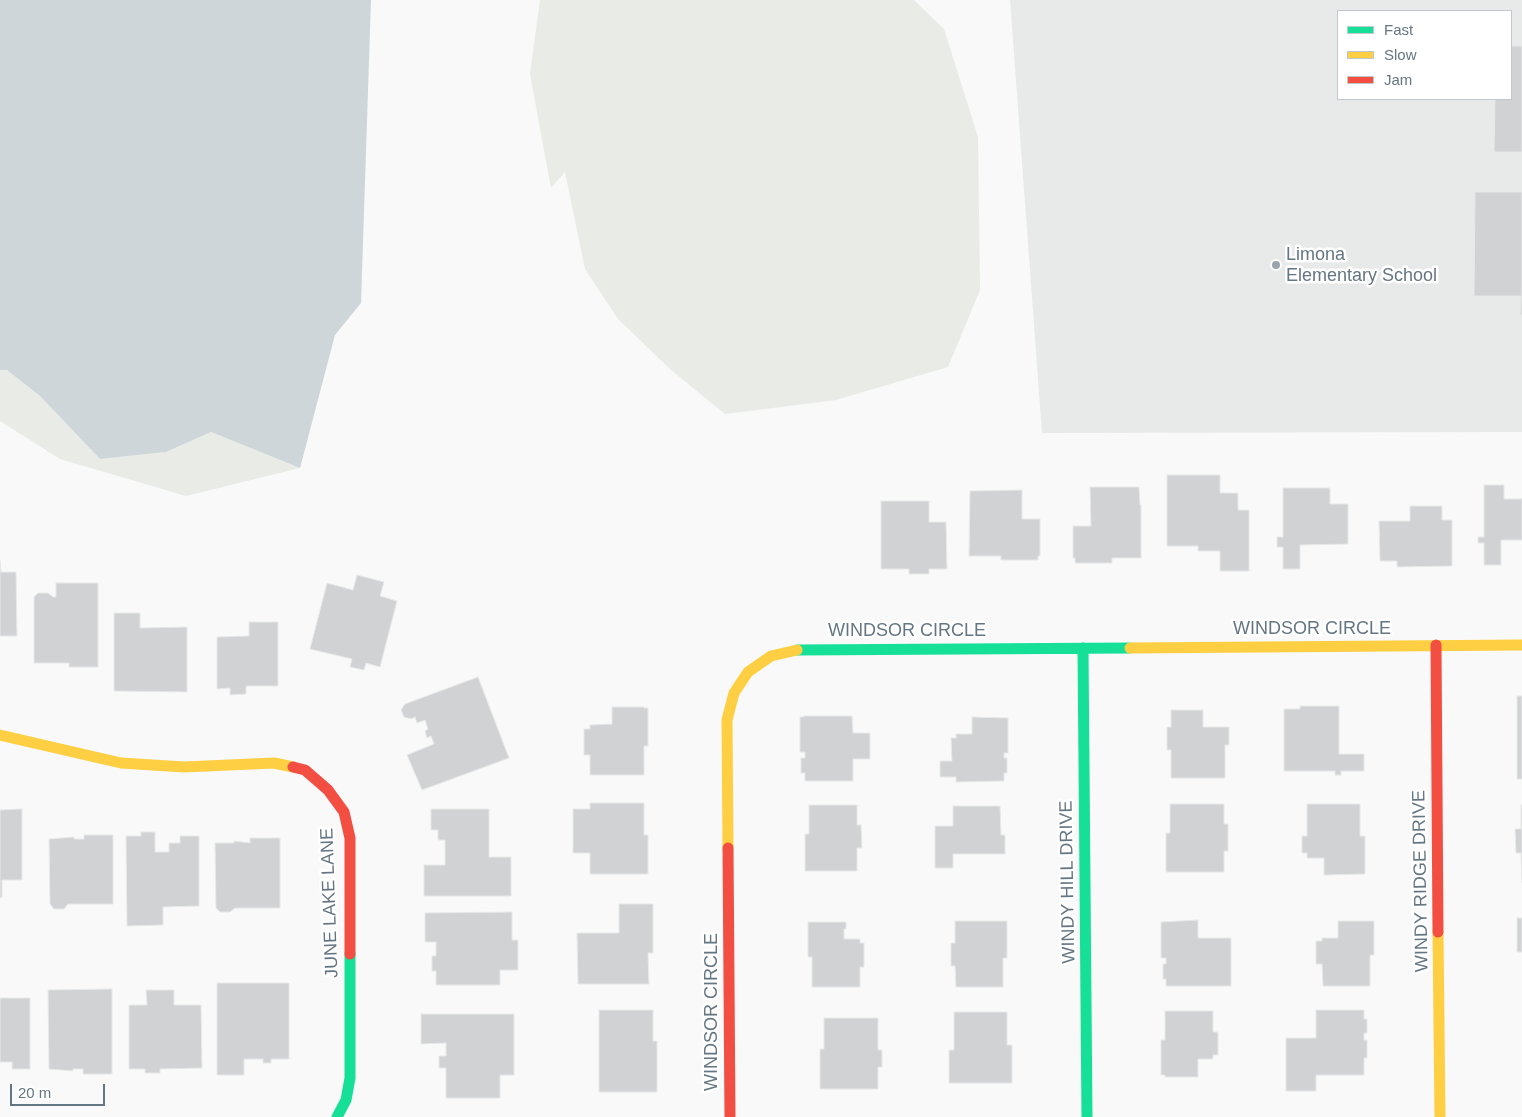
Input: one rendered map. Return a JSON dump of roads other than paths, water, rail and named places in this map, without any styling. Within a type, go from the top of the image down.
[{"type":"street","name":"WINDSOR CIRCLE","points":[[730,1117],[727,720],[734,694],[748,672],[771,656],[797,650],[1522,645]]},
{"type":"street","name":"WINDY RIDGE DRIVE","points":[[1436,646],[1440,1117]]},
{"type":"street","name":"WINDY HILL DRIVE","points":[[1083,648],[1087,1117]]},
{"type":"street","name":"JUNE LAKE LANE","points":[[0,735],[121,762],[184,767],[274,762],[305,770],[328,790],[344,812],[350,838],[350,1078],[346,1100],[337,1117]]},
{"type":"place","name":"Limona Elementary School","points":[[1276,265]]}]
